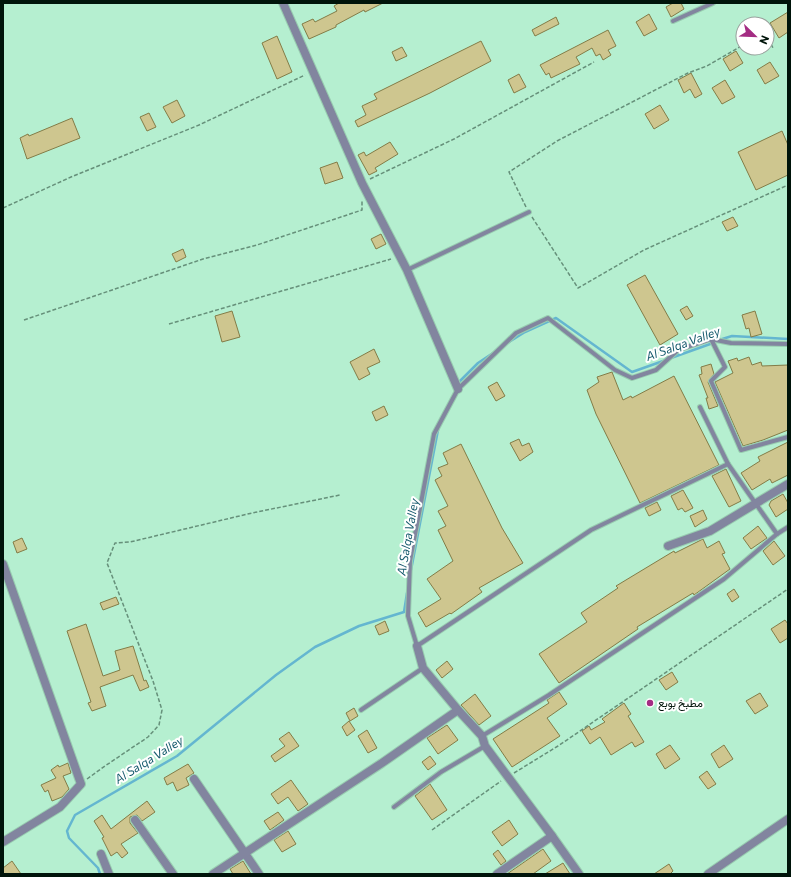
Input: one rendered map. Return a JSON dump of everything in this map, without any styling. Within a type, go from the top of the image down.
[{"type":"street","points":[[283,3],[314,70],[328,109],[362,183],[407,270],[458,389]]},
{"type":"street","points":[[668,546],[710,531],[754,503],[788,484]]},
{"type":"street","points":[[3,564],[81,784],[60,807],[3,842]]},
{"type":"street","points":[[417,646],[423,668],[482,736],[485,746],[579,874]]},
{"type":"street","points":[[213,874],[382,763],[458,710]]},
{"type":"street","points":[[194,779],[259,874]]},
{"type":"street","points":[[708,874],[788,819]]},
{"type":"street","points":[[135,820],[173,874]]},
{"type":"street","points":[[497,874],[552,836]]},
{"type":"street","points":[[101,854],[109,874]]},
{"type":"lane","points":[[673,21],[713,3]]},
{"type":"lane","points":[[407,270],[529,212]]},
{"type":"lane","points":[[728,464],[590,530],[417,646],[408,616],[410,561],[434,434],[458,389],[516,333],[548,318],[568,336],[615,370],[632,378],[656,370],[678,350],[711,339],[731,343],[788,344]]},
{"type":"lane","points":[[711,339],[725,367],[711,381],[741,450],[788,437]]},
{"type":"lane","points":[[700,407],[728,464],[777,534]]},
{"type":"lane","points":[[482,736],[549,695],[724,579],[777,534],[788,528]]},
{"type":"lane","points":[[361,710],[423,668]]},
{"type":"lane","points":[[394,807],[441,772],[485,746]]},
{"type":"path","points":[[735,50],[707,66],[688,73],[557,141],[509,172],[529,212],[578,288],[644,250],[788,185]]},
{"type":"path","points":[[24,320],[196,262],[258,245],[362,210],[362,183],[454,140],[594,62]]},
{"type":"path","points":[[3,208],[71,177],[199,125],[314,70]]},
{"type":"path","points":[[169,324],[399,256]]},
{"type":"path","points":[[81,784],[148,737],[159,725],[162,710],[153,681],[107,563],[115,542],[130,542],[252,512],[340,495]]},
{"type":"path","points":[[432,830],[508,776],[558,746],[788,589]]},
{"type":"building","points":[[339,3],[383,3],[365,12],[364,10],[336,25],[336,27],[309,39],[302,24],[313,19],[315,22],[337,11],[334,6]]},
{"type":"building","points":[[673,3],[681,3],[684,9],[671,17],[666,7]]},
{"type":"building","points":[[788,12],[788,32],[779,38],[775,31],[775,20]]},
{"type":"building","points":[[649,14],[657,29],[644,36],[636,22]]},
{"type":"building","points":[[556,17],[559,24],[535,36],[532,30]]},
{"type":"building","points":[[608,30],[616,46],[608,50],[611,55],[603,60],[600,54],[596,56],[592,48],[576,57],[580,64],[551,78],[549,73],[546,75],[540,65]]},
{"type":"building","points":[[277,36],[292,72],[277,79],[262,43]]},
{"type":"building","points":[[481,41],[491,61],[430,93],[358,127],[355,121],[366,115],[362,106],[377,99],[374,94]]},
{"type":"building","points":[[402,47],[407,56],[396,61],[392,52]]},
{"type":"building","points":[[735,52],[735,56],[739,56],[743,63],[730,71],[723,59]]},
{"type":"building","points":[[770,62],[779,76],[765,84],[757,70]]},
{"type":"building","points":[[691,73],[702,94],[695,98],[690,89],[684,93],[678,80]]},
{"type":"building","points":[[519,74],[526,87],[514,93],[508,80]]},
{"type":"building","points":[[725,80],[735,97],[722,104],[712,88]]},
{"type":"building","points":[[177,100],[185,116],[172,123],[163,107]]},
{"type":"building","points":[[660,105],[669,120],[654,129],[645,114]]},
{"type":"building","points":[[149,113],[156,127],[147,131],[140,117]]},
{"type":"building","points":[[72,118],[80,138],[27,159],[20,138],[28,134],[29,136]]},
{"type":"building","points":[[782,131],[788,145],[788,175],[756,190],[738,152]]},
{"type":"building","points":[[390,142],[398,154],[375,168],[377,171],[369,175],[358,155],[364,152],[366,156]]},
{"type":"building","points":[[337,162],[343,178],[325,184],[320,168]]},
{"type":"building","points":[[733,217],[738,226],[727,231],[722,222]]},
{"type":"building","points":[[381,234],[386,244],[376,249],[371,239]]},
{"type":"building","points":[[183,249],[186,257],[176,262],[172,254]]},
{"type":"building","points":[[645,275],[678,334],[660,345],[627,285]]},
{"type":"building","points":[[687,306],[693,316],[686,320],[680,310]]},
{"type":"building","points":[[232,311],[240,337],[222,342],[215,316]]},
{"type":"building","points":[[755,311],[762,334],[751,337],[749,328],[746,329],[742,315]]},
{"type":"building","points":[[374,349],[380,362],[367,368],[370,374],[359,380],[350,362]]},
{"type":"building","points":[[749,357],[752,365],[761,362],[762,366],[788,365],[788,430],[743,446],[715,382],[733,373],[728,361],[737,358],[738,361]]},
{"type":"building","points":[[711,364],[714,374],[708,382],[718,406],[709,409],[706,398],[708,398],[699,375],[702,374],[701,367]]},
{"type":"building","points":[[612,372],[623,400],[631,396],[632,398],[674,376],[719,465],[640,503],[596,414],[587,390],[599,382],[597,377]]},
{"type":"building","points":[[497,382],[505,396],[496,401],[488,387]]},
{"type":"building","points":[[384,406],[388,415],[376,421],[372,412]]},
{"type":"building","points":[[519,439],[522,446],[529,443],[533,452],[520,461],[510,443]]},
{"type":"building","points":[[788,442],[788,475],[772,483],[770,479],[752,490],[741,473],[760,461],[758,457]]},
{"type":"building","points":[[461,444],[502,528],[523,563],[479,588],[482,592],[451,614],[450,613],[426,627],[418,613],[441,599],[427,579],[453,561],[438,530],[446,526],[438,511],[448,506],[435,480],[442,476],[438,468],[448,464],[443,453]]},
{"type":"building","points":[[726,469],[741,501],[729,507],[712,476]]},
{"type":"building","points":[[683,490],[693,508],[685,512],[682,508],[678,510],[671,496]]},
{"type":"building","points":[[783,494],[788,503],[788,509],[776,517],[769,505],[771,501]]},
{"type":"building","points":[[657,502],[661,510],[649,516],[645,508]]},
{"type":"building","points":[[703,510],[707,519],[695,527],[690,516]]},
{"type":"building","points":[[758,526],[767,538],[751,549],[743,538]]},
{"type":"building","points":[[22,538],[27,549],[17,553],[13,542]]},
{"type":"building","points":[[703,539],[707,548],[719,541],[725,553],[722,554],[730,569],[694,595],[693,593],[637,627],[638,629],[559,683],[539,654],[587,622],[581,613],[618,588],[616,586],[674,551],[675,553]]},
{"type":"building","points":[[774,541],[785,556],[773,565],[763,551]]},
{"type":"building","points":[[734,589],[739,597],[732,602],[727,594]]},
{"type":"building","points":[[116,597],[119,604],[103,610],[100,603]]},
{"type":"building","points":[[785,620],[788,624],[788,638],[780,643],[771,629]]},
{"type":"building","points":[[385,621],[389,631],[379,635],[375,626]]},
{"type":"building","points":[[86,624],[103,676],[120,670],[115,651],[133,646],[144,681],[146,680],[149,687],[140,691],[133,675],[100,687],[106,706],[92,711],[88,703],[91,702],[67,631]]},
{"type":"building","points":[[447,661],[453,669],[442,678],[436,670]]},
{"type":"building","points":[[672,672],[678,682],[666,690],[659,680]]},
{"type":"building","points":[[559,692],[567,704],[547,718],[560,736],[512,767],[493,739],[549,703],[547,700]]},
{"type":"building","points":[[760,693],[768,706],[755,714],[746,701]]},
{"type":"building","points":[[475,694],[491,716],[479,725],[461,705]]},
{"type":"building","points":[[624,703],[631,714],[628,716],[644,742],[635,747],[632,742],[611,755],[600,737],[590,744],[582,731],[589,726],[591,730],[605,722],[602,719]]},
{"type":"building","points":[[354,708],[358,716],[350,721],[346,713]]},
{"type":"building","points":[[349,721],[355,730],[347,736],[342,727]]},
{"type":"building","points":[[447,725],[458,740],[438,754],[427,738]]},
{"type":"building","points":[[367,730],[377,748],[368,753],[358,736]]},
{"type":"building","points":[[289,732],[299,746],[275,762],[271,756],[285,746],[279,739]]},
{"type":"building","points":[[670,745],[680,759],[665,769],[656,754]]},
{"type":"building","points":[[724,745],[733,759],[719,768],[711,754]]},
{"type":"building","points":[[430,756],[436,764],[428,770],[422,762]]},
{"type":"building","points":[[68,763],[71,773],[63,776],[69,789],[62,797],[52,801],[48,790],[45,792],[41,785],[56,778],[51,770],[58,765],[59,767]]},
{"type":"building","points":[[188,764],[194,773],[186,778],[189,785],[177,791],[173,782],[167,785],[164,778]]},
{"type":"building","points":[[707,771],[716,784],[708,789],[699,777]]},
{"type":"building","points":[[291,780],[308,804],[298,811],[288,797],[278,804],[271,794]]},
{"type":"building","points":[[430,784],[447,810],[432,820],[415,796]]},
{"type":"building","points":[[147,801],[155,812],[142,821],[137,815],[130,817],[130,823],[138,833],[121,844],[128,853],[122,858],[117,852],[111,856],[102,838],[104,837],[94,821],[102,815],[111,829]]},
{"type":"building","points":[[278,812],[284,820],[270,830],[264,821]]},
{"type":"building","points":[[509,820],[518,834],[502,846],[492,832]]},
{"type":"building","points":[[288,831],[296,844],[282,852],[274,840]]},
{"type":"building","points":[[543,849],[551,861],[533,874],[507,874]]},
{"type":"building","points":[[498,850],[506,861],[501,865],[493,854]]},
{"type":"building","points":[[12,861],[21,874],[3,874],[3,868]]},
{"type":"building","points":[[243,861],[251,874],[233,874],[230,869]]},
{"type":"building","points":[[563,863],[570,874],[545,874]]},
{"type":"building","points":[[669,864],[673,871],[670,874],[654,874]]},
{"type":"waterway","name":"Al Salqa Valley","points":[[509,342],[525,332],[556,318],[632,372],[666,360]]},
{"type":"waterway","name":"Al Salqa Valley","points":[[719,340],[732,336],[788,339]]},
{"type":"waterway","name":"Al Salqa Valley","points":[[671,358],[713,343]]},
{"type":"waterway","name":"Al Salqa Valley","points":[[458,383],[478,363],[493,353]]},
{"type":"waterway","name":"Al Salqa Valley","points":[[411,570],[438,430]]},
{"type":"waterway","name":"Al Salqa Valley","points":[[100,874],[98,868],[69,838],[67,831],[75,815],[177,756],[276,675],[315,647],[359,626],[404,612],[407,593]]},
{"type":"place","name":"مطبخ بوبع","points":[[650,703]]}]
